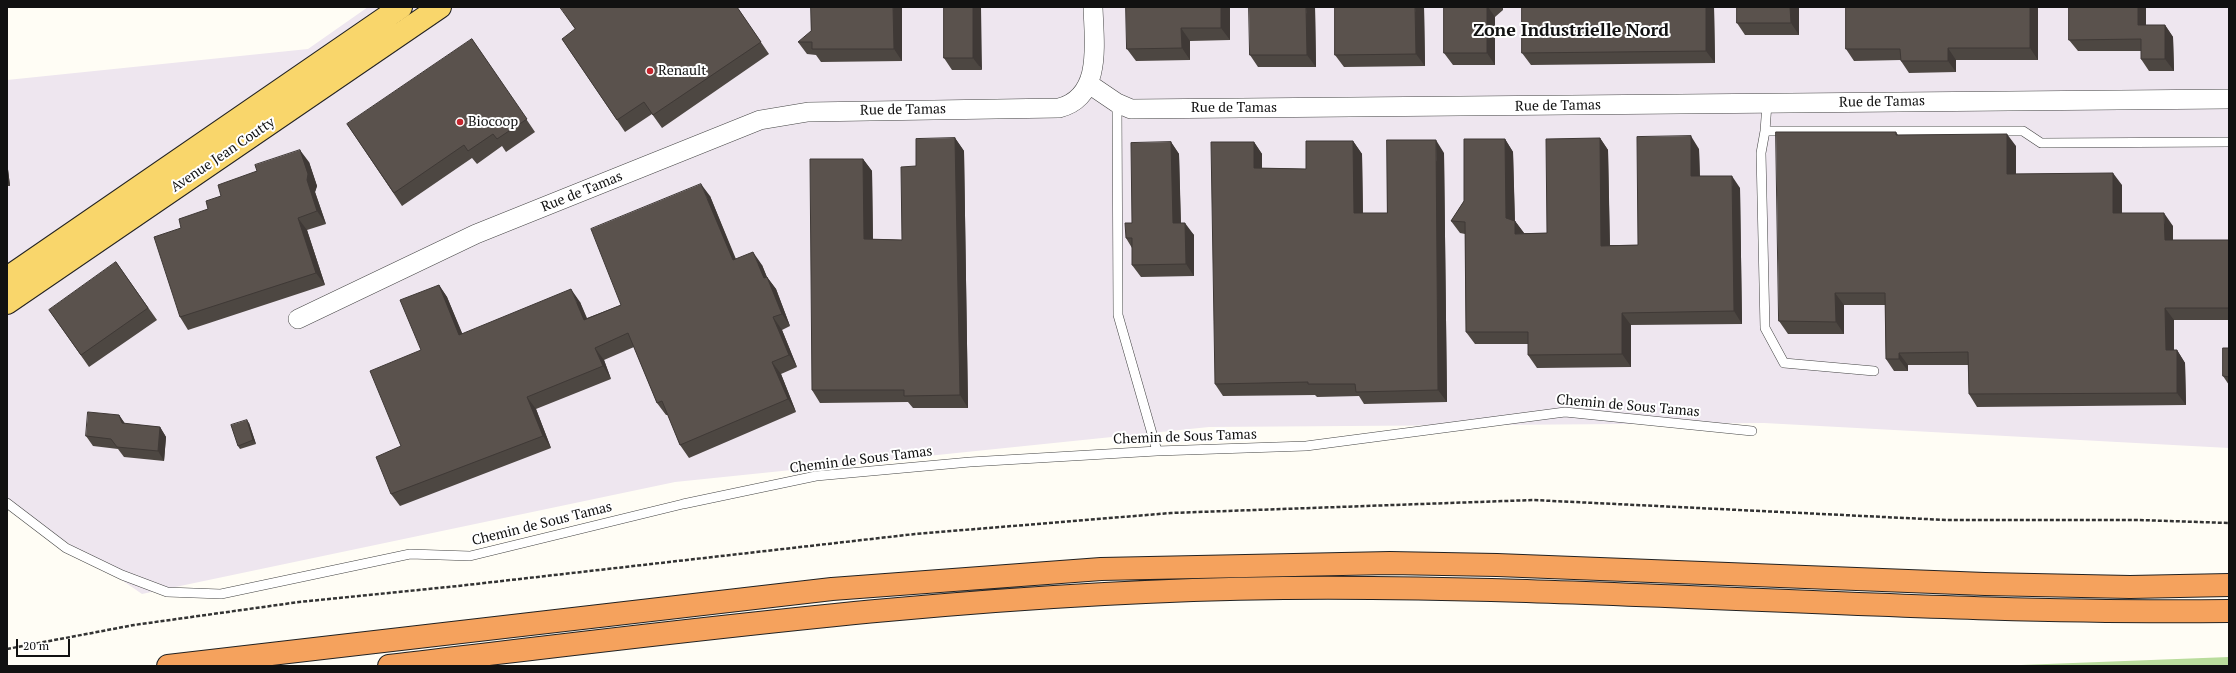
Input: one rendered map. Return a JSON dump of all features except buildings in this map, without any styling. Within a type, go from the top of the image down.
[{"type":"highway","points":[[168,666],[832,589],[1101,569],[1390,563],[1497,565],[1985,584],[2229,586]]},
{"type":"highway","points":[[389,666],[824,616],[959,603],[1192,590],[1338,588],[1495,590],[2019,610],[2229,611]]},
{"type":"main road","name":"Avenue Jean Coutty","points":[[7,278],[401,7]]},
{"type":"main road","name":"Avenue Jean Coutty","points":[[7,303],[440,7]]},
{"type":"street","points":[[1089,84],[1094,56],[1093,7]]},
{"type":"street","name":"Rue de Tamas","points":[[298,319],[476,234],[760,120],[808,112],[1059,108],[1070,106],[1080,97],[1089,84],[1117,103],[1130,109],[2229,99]]},
{"type":"lane","points":[[1117,103],[1118,315],[1157,451]]},
{"type":"lane","points":[[1767,104],[1765,131],[1761,153],[1766,328],[1784,362],[1874,371]]},
{"type":"lane","points":[[1765,131],[2023,131],[2041,143],[2229,142]]},
{"type":"lane","name":"Chemin de Sous Tamas","points":[[7,503],[66,548],[122,575],[167,592],[221,594],[410,554],[470,556],[683,504],[816,476],[970,462],[1157,451],[1306,446],[1539,414],[1565,412],[1752,431]]},
{"type":"path","points":[[7,649],[134,625],[299,602],[458,586],[915,534],[1171,513],[1533,500],[1946,520],[2139,520],[2229,523]]},
{"type":"shaded area","points":[[368,7],[2229,7],[2229,448],[1764,423],[1209,427],[675,482],[142,594],[7,501],[7,80],[308,49]]},
{"type":"green space","points":[[2229,657],[2229,666],[1995,666]]},
{"type":"place","name":"Renault","points":[[650,71]]},
{"type":"place","name":"Biocoop","points":[[460,122]]},
{"type":"district","name":"Zone Industrielle Nord","points":[[1571,31]]}]
